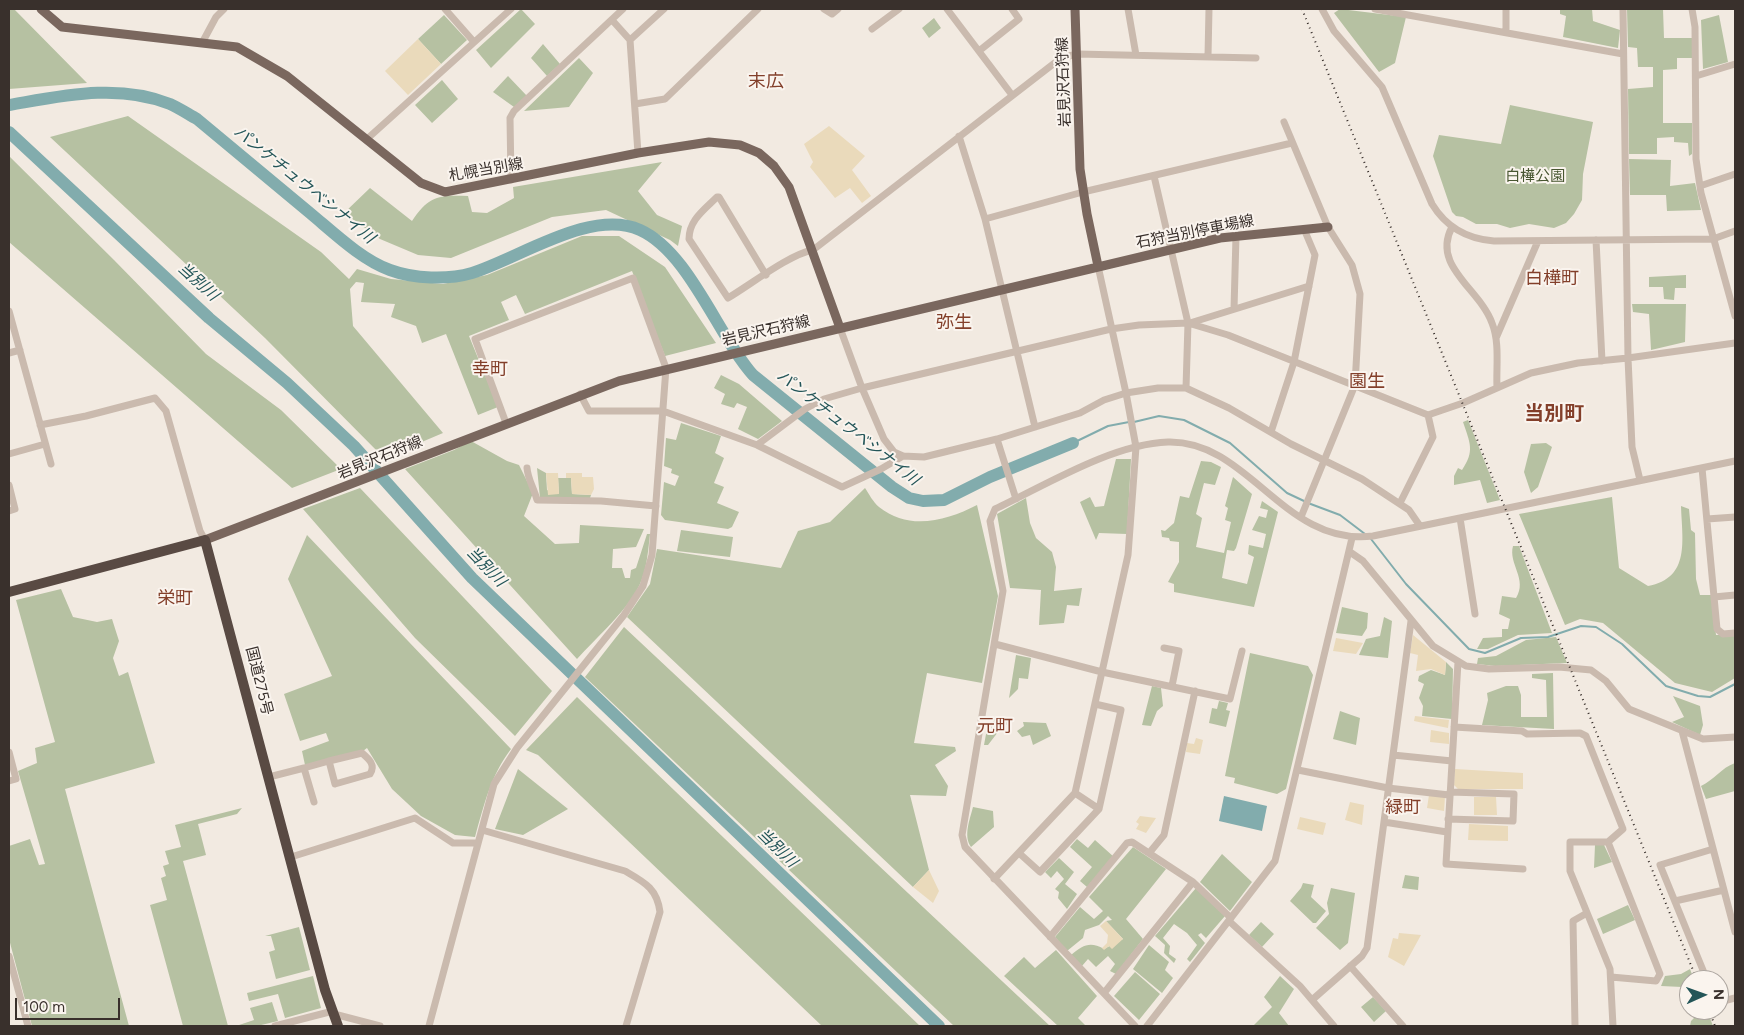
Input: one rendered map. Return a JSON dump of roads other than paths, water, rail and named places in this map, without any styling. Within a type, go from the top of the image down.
[{"type":"highway","points":[[9,592],[205,540]]},
{"type":"highway","name":"国道275号","points":[[205,540],[325,990],[338,1026]]},
{"type":"main road","name":"札幌当別線","points":[[42,9],[62,27],[237,47],[287,76],[421,183],[445,192],[638,153],[709,142],[740,145],[759,153],[774,166],[789,187],[840,328]]},
{"type":"main road","name":"岩見沢石狩線","points":[[205,540],[580,394],[666,368],[1098,266],[1083,192],[1075,9]]},
{"type":"main road","name":"石狩当別停車場線","points":[[1098,266],[1236,236],[1328,227]]},
{"type":"street","points":[[202,43],[216,17],[224,9]]},
{"type":"street","points":[[367,139],[511,9]]},
{"type":"street","points":[[511,180],[510,118],[514,111],[623,9]]},
{"type":"street","points":[[630,40],[664,9]]},
{"type":"street","points":[[635,104],[665,99],[758,9]]},
{"type":"street","points":[[824,9],[832,14],[838,9]]},
{"type":"street","points":[[872,29],[899,9]]},
{"type":"street","points":[[947,9],[1012,95]]},
{"type":"street","points":[[979,51],[1020,19],[1012,9]]},
{"type":"street","points":[[1128,9],[1136,55]]},
{"type":"street","points":[[1208,56],[1209,9]]},
{"type":"street","points":[[1322,9],[1334,31],[1382,87],[1430,200],[1438,213],[1452,227],[1470,237],[1484,240],[1538,241],[1713,239],[1735,231]]},
{"type":"street","points":[[1375,9],[1391,10],[1623,54]]},
{"type":"street","points":[[1506,9],[1506,32]]},
{"type":"street","points":[[1622,9],[1628,358],[1632,447],[1640,480]]},
{"type":"street","points":[[1692,9],[1695,27],[1696,159],[1700,186],[1713,239],[1732,295],[1735,316]]},
{"type":"street","points":[[450,10],[474,42]]},
{"type":"street","points":[[612,20],[630,40],[638,153]]},
{"type":"street","points":[[766,275],[717,197],[692,222],[689,229],[689,239],[728,298],[766,275],[804,252],[813,250],[1061,58],[1077,54],[1256,58]]},
{"type":"street","points":[[1696,76],[1735,64]]},
{"type":"street","points":[[1284,122],[1328,227],[1352,265],[1359,284],[1355,385],[1301,517]]},
{"type":"street","points":[[959,136],[985,219],[1034,427]]},
{"type":"street","points":[[985,219],[1083,192],[1292,143]]},
{"type":"street","points":[[1700,186],[1735,174]]},
{"type":"street","points":[[1154,176],[1188,323],[1186,388]]},
{"type":"street","points":[[1452,227],[1446,242],[1447,258],[1487,312],[1496,339],[1497,388]]},
{"type":"street","points":[[1271,432],[1294,362],[1315,255],[1304,229]]},
{"type":"street","points":[[1234,309],[1236,236]]},
{"type":"street","points":[[1596,240],[1602,361]]},
{"type":"street","points":[[1496,339],[1538,241]]},
{"type":"street","points":[[994,878],[1075,793],[1128,555],[1136,447],[1131,414],[1098,266]]},
{"type":"street","points":[[429,1026],[494,784],[517,748],[624,615],[643,586],[652,555],[666,368],[633,278],[475,339],[506,423]]},
{"type":"street","points":[[757,445],[805,408],[824,399],[862,388],[1111,328],[1139,324],[1188,323],[1309,286]]},
{"type":"street","points":[[9,311],[51,464]]},
{"type":"street","points":[[1188,323],[1228,335],[1428,415],[1531,373],[1578,363],[1735,343]]},
{"type":"street","points":[[840,328],[862,388],[889,446],[903,456],[924,457],[997,439],[1080,413],[1104,400],[1126,393],[1158,388],[1186,388],[1230,408],[1323,460],[1362,479],[1409,510],[1420,526]]},
{"type":"street","points":[[9,353],[20,350]]},
{"type":"street","points":[[580,394],[589,411],[663,411],[757,445],[842,487],[881,469],[903,456]]},
{"type":"street","points":[[40,425],[86,416],[155,398],[166,411],[200,531],[205,540]]},
{"type":"street","points":[[1400,503],[1433,437],[1428,415]]},
{"type":"street","points":[[997,439],[1016,499]]},
{"type":"street","points":[[1135,1026],[965,847],[962,835],[1003,591],[990,521],[995,509],[1111,454],[1136,447],[1179,442],[1209,450],[1226,460],[1269,495],[1301,517],[1327,531],[1355,537],[1460,518],[1735,461]]},
{"type":"street","points":[[9,454],[45,444]]},
{"type":"street","points":[[527,468],[528,479],[534,488],[537,500],[601,501],[656,506]]},
{"type":"street","points":[[1702,468],[1717,629],[1723,634],[1735,633]]},
{"type":"street","points":[[9,485],[15,509],[9,511]]},
{"type":"street","points":[[1707,519],[1735,517]]},
{"type":"street","points":[[1460,518],[1474,614]]},
{"type":"street","points":[[1147,1026],[1275,861],[1355,537]]},
{"type":"street","points":[[1350,552],[1363,562],[1433,646],[1466,666],[1489,669],[1558,667],[1591,670],[1606,681],[1629,709],[1703,739],[1735,737]]},
{"type":"street","points":[[1714,597],[1735,595]]},
{"type":"street","points":[[1312,1000],[1367,948],[1411,621]]},
{"type":"street","points":[[994,644],[1102,672],[1230,699],[1242,651]]},
{"type":"street","points":[[1164,648],[1179,651],[1172,686]]},
{"type":"street","points":[[1458,662],[1446,864],[1523,869]]},
{"type":"street","points":[[1150,852],[1164,835],[1195,691]]},
{"type":"street","points":[[1019,852],[1040,872],[1099,809],[1121,710],[1095,704]]},
{"type":"street","points":[[1454,727],[1522,731],[1527,734],[1580,733],[1586,736],[1623,829],[1608,842],[1570,842],[1570,871],[1610,969],[1612,1026]]},
{"type":"street","points":[[1682,731],[1735,932]]},
{"type":"street","points":[[9,752],[16,779],[9,781]]},
{"type":"street","points":[[269,777],[329,761],[362,754],[372,764],[373,770],[370,774],[335,784],[329,761]]},
{"type":"street","points":[[1393,754],[1452,761]]},
{"type":"street","points":[[304,768],[314,802]]},
{"type":"street","points":[[1298,770],[1388,788],[1450,793],[1514,794],[1513,822],[1448,819]]},
{"type":"street","points":[[1075,793],[1099,809]]},
{"type":"street","points":[[291,858],[416,818],[453,843],[478,843]]},
{"type":"street","points":[[1384,822],[1447,832]]},
{"type":"street","points":[[482,830],[625,871],[644,882],[658,897],[660,912],[626,1026]]},
{"type":"street","points":[[1050,937],[1127,843],[1132,842],[1150,852],[1193,882],[1300,986],[1334,1026]]},
{"type":"street","points":[[1608,842],[1660,974],[1656,981],[1611,977]]},
{"type":"street","points":[[1703,970],[1660,865],[1713,849]]},
{"type":"street","points":[[1104,993],[1193,882]]},
{"type":"street","points":[[1675,901],[1724,890]]},
{"type":"street","points":[[1575,1026],[1573,921],[1587,913]]},
{"type":"street","points":[[9,956],[28,1026]]},
{"type":"street","points":[[1350,966],[1403,1026]]},
{"type":"street","points":[[275,1026],[333,1012],[380,1026]]},
{"type":"water","points":[[1224,796],[1267,806],[1262,831],[1219,821]]},
{"type":"waterway","name":"パンケチュウベシナイ川","points":[[9,105],[90,93],[130,94],[170,104],[197,119],[359,253],[380,266],[399,273],[420,277],[452,277],[472,273],[491,266],[578,230],[600,225],[621,225],[640,230],[657,241],[673,256],[688,275],[727,339],[753,375],[892,487],[909,498],[923,501],[944,500],[990,477],[1073,443]]},
{"type":"waterway","name":"当別川","points":[[9,132],[209,318],[287,383],[354,446],[472,578],[939,1026]]},
{"type":"waterway","name":"パンケチュウベシナイ川","points":[[1134,422],[1159,416],[1184,420],[1230,443],[1287,493],[1304,501]]},
{"type":"waterway","name":"パンケチュウベシナイ川","points":[[1073,443],[1108,426],[1129,422]]},
{"type":"waterway","name":"パンケチュウベシナイ川","points":[[1308,503],[1340,515],[1365,534]]},
{"type":"waterway","name":"パンケチュウベシナイ川","points":[[1371,539],[1406,584],[1469,649],[1485,653],[1521,638],[1548,637],[1581,626],[1596,627],[1622,644],[1666,686],[1698,696],[1710,697],[1735,684]]},
{"type":"railway","points":[[1302,9],[1693,970]]},
{"type":"railway","points":[[1713,1020],[1715,1026]]},
{"type":"district","name":"末広","points":[[766,82]]},
{"type":"district","name":"白樺町","points":[[1552,279]]},
{"type":"district","name":"弥生","points":[[954,323]]},
{"type":"district","name":"幸町","points":[[490,370]]},
{"type":"district","name":"園生","points":[[1367,382]]},
{"type":"district","name":"当別町","points":[[1554,414]]},
{"type":"district","name":"栄町","points":[[175,599]]},
{"type":"district","name":"元町","points":[[995,727]]},
{"type":"district","name":"緑町","points":[[1403,808]]},
{"type":"park label","name":"白樺公園","points":[[1535,177]]}]
